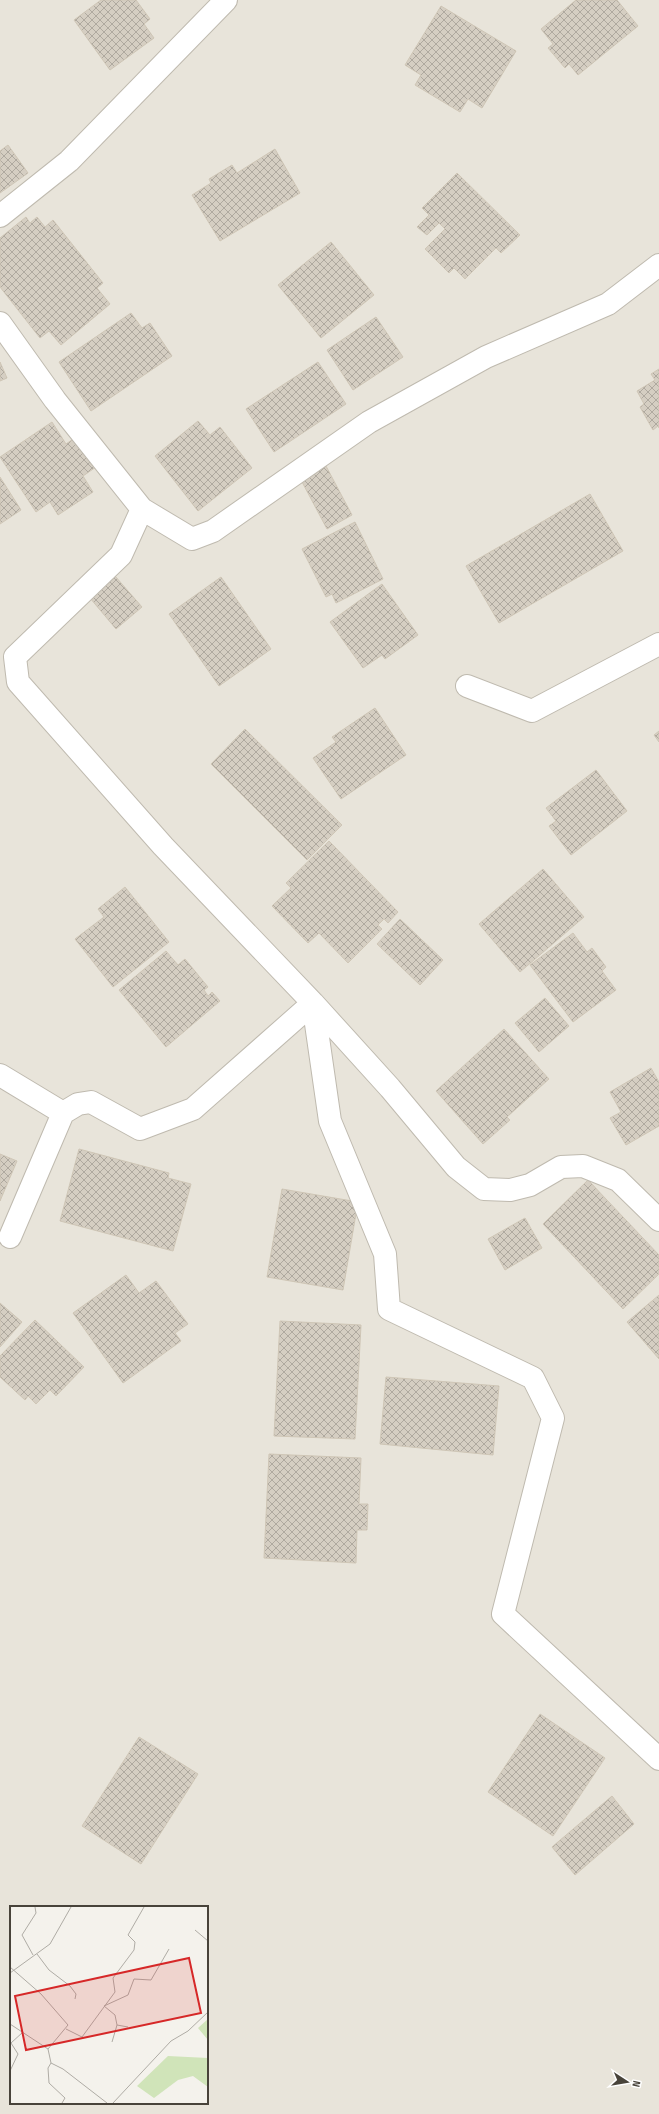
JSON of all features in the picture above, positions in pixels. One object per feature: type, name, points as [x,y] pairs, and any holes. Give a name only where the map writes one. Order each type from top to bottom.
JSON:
[{"type":"street","points":[[0,216],[69,161],[222,2]]},
{"type":"street","points":[[0,323],[55,400],[142,509],[192,539],[213,531],[369,422],[486,358],[608,304],[659,265]]},
{"type":"street","points":[[142,509],[121,555],[15,657],[18,682],[163,846],[313,1003],[390,1088],[456,1168],[484,1189],[510,1190],[530,1185],[561,1168],[583,1166],[618,1180],[659,1220]]},
{"type":"street","points":[[467,686],[532,712],[631,661],[659,644]]},
{"type":"street","points":[[10,1237],[64,1113],[78,1104],[91,1102],[140,1129],[193,1109],[313,1003]]},
{"type":"street","points":[[313,1003],[330,1121],[385,1254],[390,1309],[533,1378],[552,1418],[503,1614],[659,1759]]},
{"type":"street","points":[[0,1075],[64,1113]]},
{"type":"shaded area","points":[[0,0],[659,0],[659,2114],[0,2114]]},
{"type":"building","points":[[101,0],[136,0],[150,19],[144,24],[154,38],[110,70],[74,20]]},
{"type":"building","points":[[576,0],[617,0],[638,26],[578,75],[569,64],[565,68],[548,48],[553,44],[541,29]]},
{"type":"building","points":[[441,6],[516,51],[482,108],[468,99],[460,112],[415,85],[421,75],[405,65]]},
{"type":"building","points":[[8,145],[28,173],[0,193],[0,151]]},
{"type":"building","points":[[275,149],[300,193],[220,241],[192,195],[211,183],[209,179],[232,165],[237,173]]},
{"type":"building","points":[[457,173],[520,235],[501,253],[496,248],[465,279],[454,268],[449,273],[425,249],[445,229],[439,223],[427,235],[417,227],[429,215],[422,208]]},
{"type":"building","points":[[26,217],[30,223],[37,217],[45,227],[53,220],[103,283],[97,288],[110,304],[61,345],[49,331],[40,338],[0,287],[0,238]]},
{"type":"building","points":[[331,242],[374,295],[321,338],[278,285]]},
{"type":"building","points":[[131,313],[142,328],[150,323],[172,356],[91,411],[59,362]]},
{"type":"building","points":[[376,317],[403,357],[353,390],[327,350]]},
{"type":"building","points":[[0,362],[7,378],[0,381]]},
{"type":"building","points":[[318,362],[346,404],[274,452],[246,409]]},
{"type":"building","points":[[659,369],[659,428],[658,426],[653,430],[640,407],[644,404],[637,391],[655,380],[651,374]]},
{"type":"building","points":[[198,421],[210,435],[220,427],[252,468],[198,511],[155,456]]},
{"type":"building","points":[[52,422],[66,444],[76,437],[96,467],[83,476],[93,492],[58,515],[50,502],[36,512],[0,457]]},
{"type":"building","points":[[326,466],[352,515],[327,529],[301,480]]},
{"type":"building","points":[[0,477],[21,510],[0,524]]},
{"type":"building","points":[[590,494],[623,551],[499,623],[466,566]]},
{"type":"building","points":[[355,522],[383,579],[336,603],[332,594],[326,597],[302,549]]},
{"type":"building","points":[[115,576],[142,607],[116,629],[90,598]]},
{"type":"building","points":[[221,577],[271,649],[219,686],[169,614]]},
{"type":"building","points":[[382,584],[418,635],[385,659],[382,655],[363,668],[330,622]]},
{"type":"building","points":[[375,708],[406,755],[341,799],[313,758],[336,742],[332,737]]},
{"type":"building","points":[[245,729],[342,825],[307,860],[211,764]]},
{"type":"building","points":[[659,731],[659,742],[654,735]]},
{"type":"building","points":[[596,770],[627,811],[571,855],[549,826],[556,821],[546,808]]},
{"type":"building","points":[[329,841],[398,912],[388,923],[384,919],[378,925],[382,929],[348,963],[319,933],[308,943],[272,906],[291,888],[286,883]]},
{"type":"building","points":[[543,869],[584,917],[520,972],[479,924]]},
{"type":"building","points":[[125,887],[169,942],[113,987],[75,939],[104,917],[98,909]]},
{"type":"building","points":[[400,919],[443,960],[420,985],[377,944]]},
{"type":"building","points":[[573,933],[587,952],[592,948],[606,967],[602,971],[616,990],[573,1022],[530,965]]},
{"type":"building","points":[[166,951],[178,965],[185,959],[208,987],[204,990],[208,996],[212,992],[220,1001],[166,1047],[119,990]]},
{"type":"building","points":[[545,998],[569,1026],[539,1052],[515,1023]]},
{"type":"building","points":[[504,1029],[549,1079],[507,1117],[510,1120],[483,1144],[436,1091]]},
{"type":"building","points":[[651,1068],[659,1082],[659,1126],[626,1145],[610,1118],[621,1112],[610,1092]]},
{"type":"building","points":[[79,1149],[169,1173],[168,1178],[191,1184],[173,1251],[60,1221]]},
{"type":"building","points":[[0,1154],[17,1161],[0,1201]]},
{"type":"building","points":[[588,1180],[659,1255],[659,1274],[623,1309],[543,1224]]},
{"type":"building","points":[[282,1189],[358,1202],[343,1290],[267,1277]]},
{"type":"building","points":[[525,1218],[542,1248],[505,1270],[488,1239]]},
{"type":"building","points":[[126,1275],[139,1293],[156,1281],[188,1324],[175,1333],[181,1341],[123,1383],[73,1313]]},
{"type":"building","points":[[659,1295],[659,1359],[627,1322]]},
{"type":"building","points":[[0,1303],[22,1322],[0,1347]]},
{"type":"building","points":[[35,1320],[84,1367],[56,1396],[50,1390],[36,1404],[28,1396],[25,1400],[0,1377],[0,1356]]},
{"type":"building","points":[[280,1321],[361,1325],[355,1439],[274,1436]]},
{"type":"building","points":[[386,1377],[499,1386],[493,1455],[380,1444]]},
{"type":"building","points":[[269,1454],[361,1458],[359,1504],[368,1504],[367,1530],[357,1530],[356,1563],[264,1558]]},
{"type":"building","points":[[540,1714],[605,1758],[553,1836],[488,1792]]},
{"type":"building","points":[[139,1737],[198,1774],[141,1864],[82,1826]]},
{"type":"building","points":[[612,1796],[634,1824],[575,1875],[552,1847]]}]
